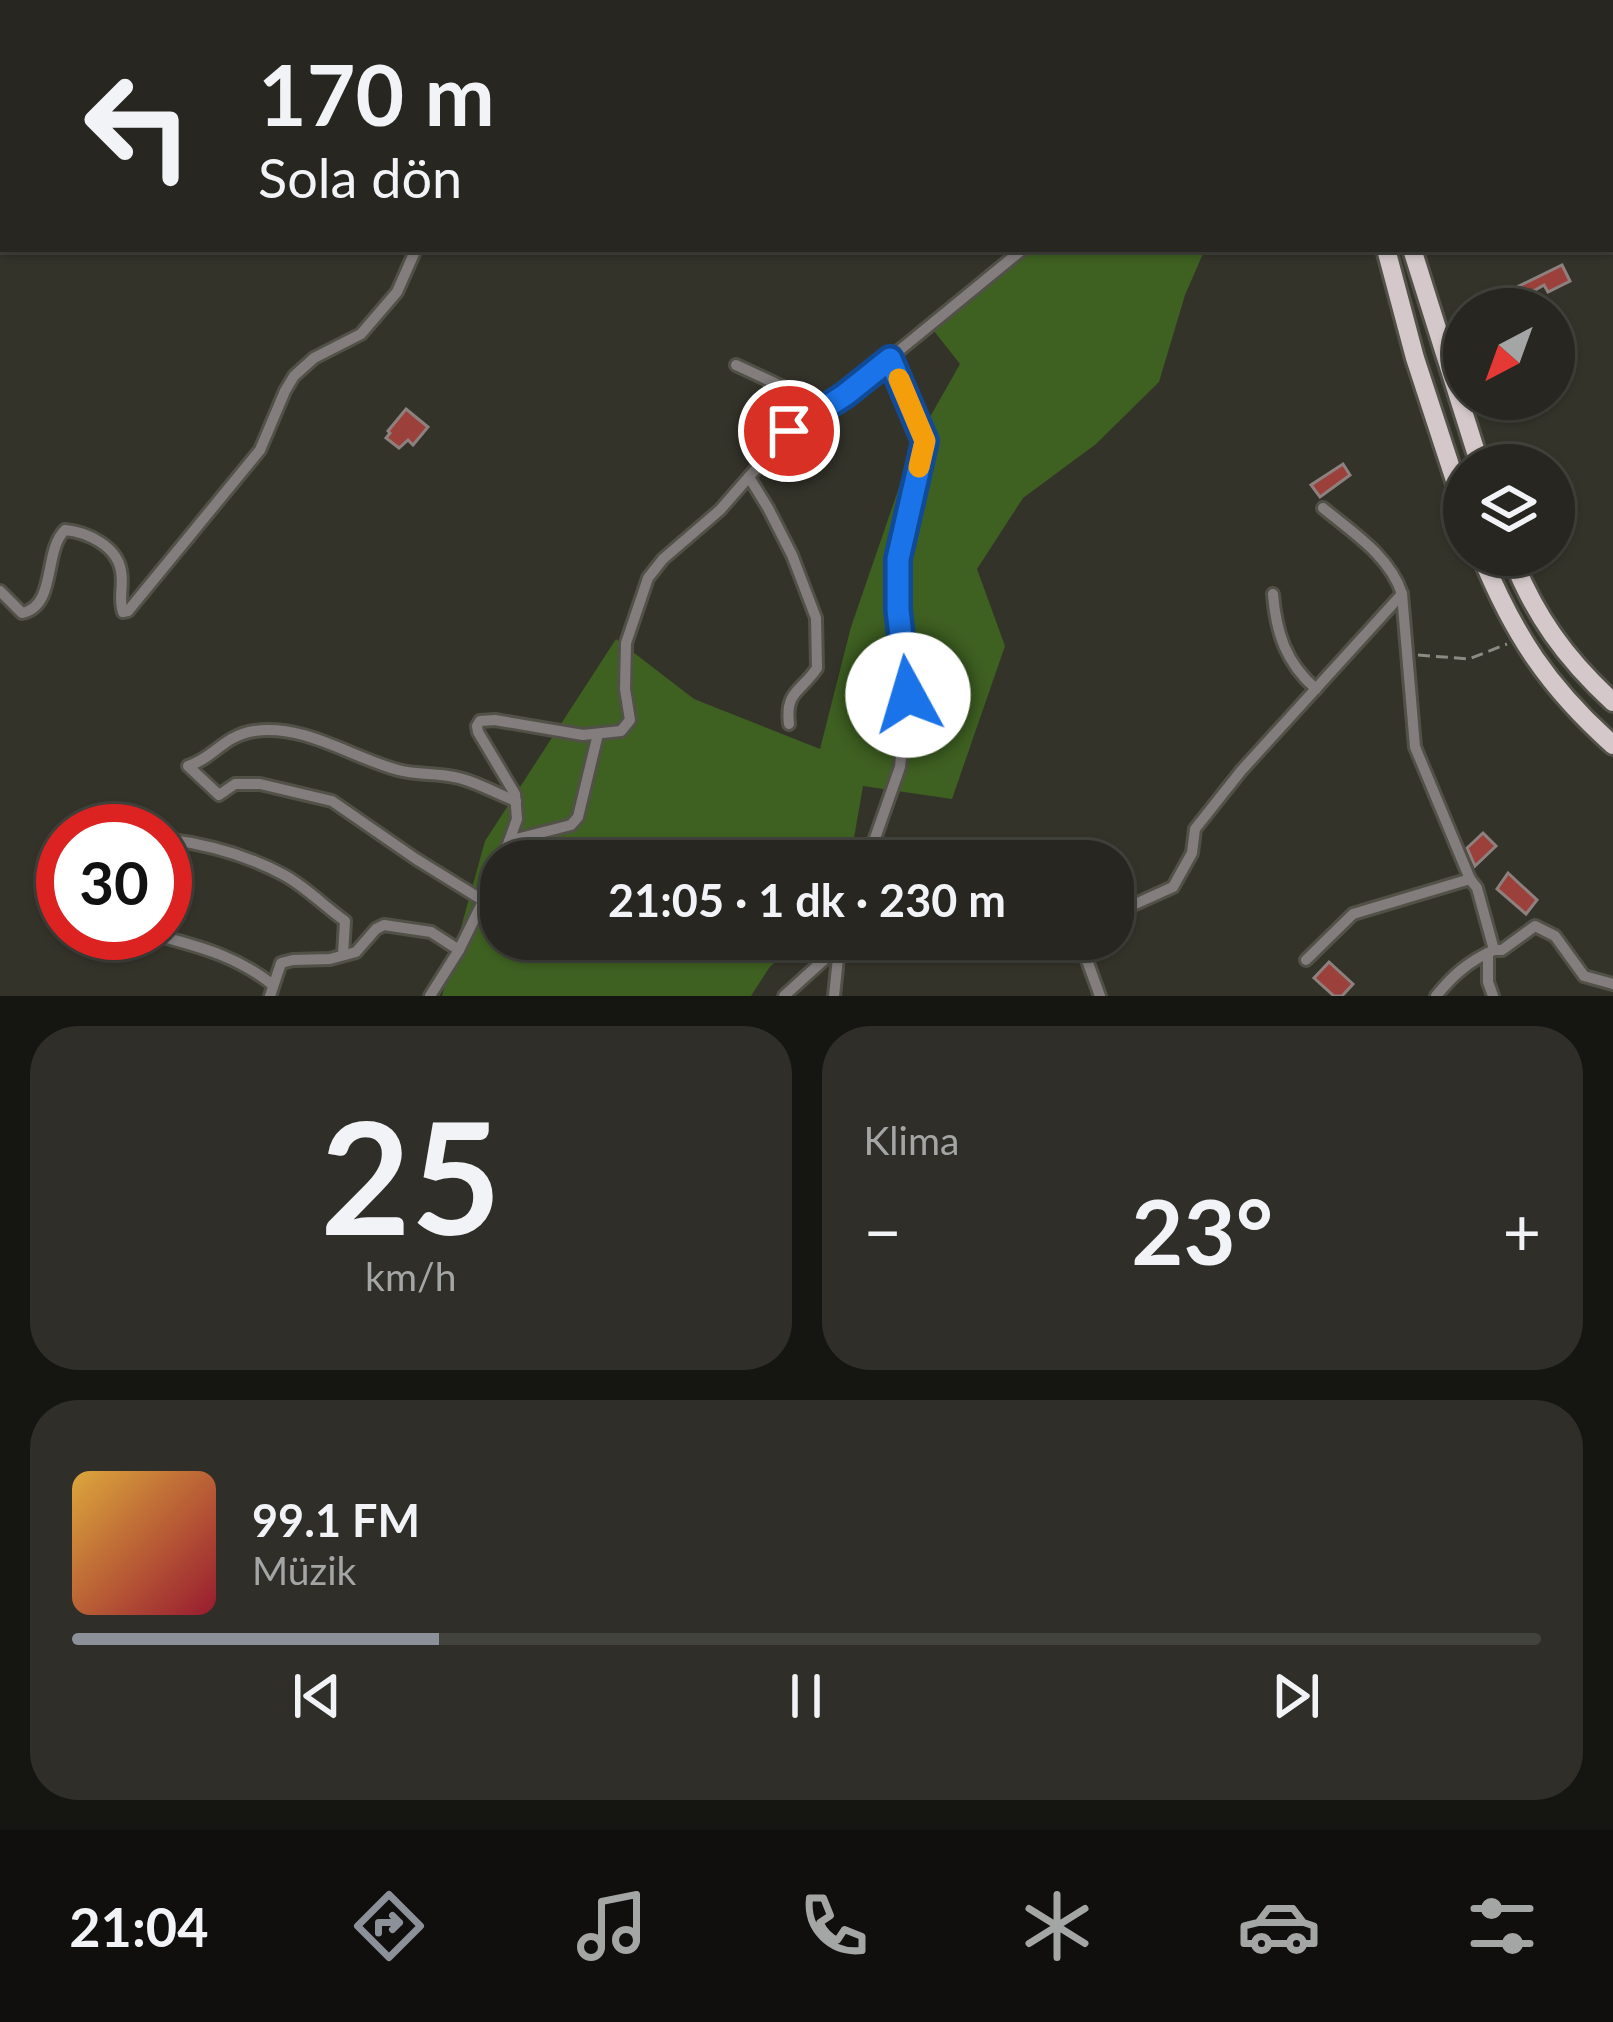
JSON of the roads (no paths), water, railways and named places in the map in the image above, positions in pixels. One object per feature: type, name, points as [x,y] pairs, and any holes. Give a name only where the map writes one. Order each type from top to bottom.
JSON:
[{"type":"main road","points":[[1387,252],[1443,444]]},
{"type":"main road","points":[[1413,252],[1473,444]]},
{"type":"main road","points":[[1491,576],[1519,637],[1548,680],[1613,745]]},
{"type":"main road","points":[[1519,576],[1526,596],[1559,646],[1613,702]]},
{"type":"street","points":[[0,591],[22,613],[35,609],[46,589],[58,536],[73,530],[115,555],[122,573],[119,604],[123,612],[128,611],[260,450],[294,376],[314,358],[361,334],[397,292],[415,252]]},
{"type":"street","points":[[509,840],[517,819],[515,794],[478,732],[480,722],[495,720],[583,735],[621,731],[630,720],[626,644],[649,578],[663,560],[720,510],[789,431],[890,359],[1019,252]]},
{"type":"street","points":[[874,840],[900,767],[908,695],[898,610],[898,559],[925,441],[890,359]]},
{"type":"street","points":[[736,365],[826,407]]},
{"type":"street","points":[[749,477],[792,555],[816,618],[817,668],[790,698],[789,724]]},
{"type":"street","points":[[1323,508],[1373,549],[1397,579],[1415,747],[1477,888],[1491,952],[1488,982],[1492,996]]},
{"type":"street","points":[[1273,593],[1289,660],[1316,688]]},
{"type":"street","points":[[1134,905],[1174,887],[1192,854],[1195,829],[1241,771],[1402,594]]},
{"type":"street","points":[[480,899],[332,801],[260,784],[235,784],[219,795],[188,766],[227,740],[253,731],[280,731],[313,737],[398,770],[456,777],[516,801]]},
{"type":"street","points":[[513,840],[572,825],[598,734]]},
{"type":"street","points":[[192,842],[286,875],[345,921],[343,956]]},
{"type":"street","points":[[1306,961],[1353,914],[1470,879]]},
{"type":"street","points":[[430,996],[480,909]]},
{"type":"street","points":[[272,991],[281,963],[356,952],[384,925],[431,932],[458,950]]},
{"type":"street","points":[[1436,996],[1475,958],[1502,950],[1535,926],[1555,936],[1583,976],[1613,984]]},
{"type":"street","points":[[192,945],[224,954],[254,970],[272,991]]},
{"type":"street","points":[[784,996],[821,960]]},
{"type":"street","points":[[833,996],[838,960]]},
{"type":"street","points":[[1087,960],[1100,996]]}]
